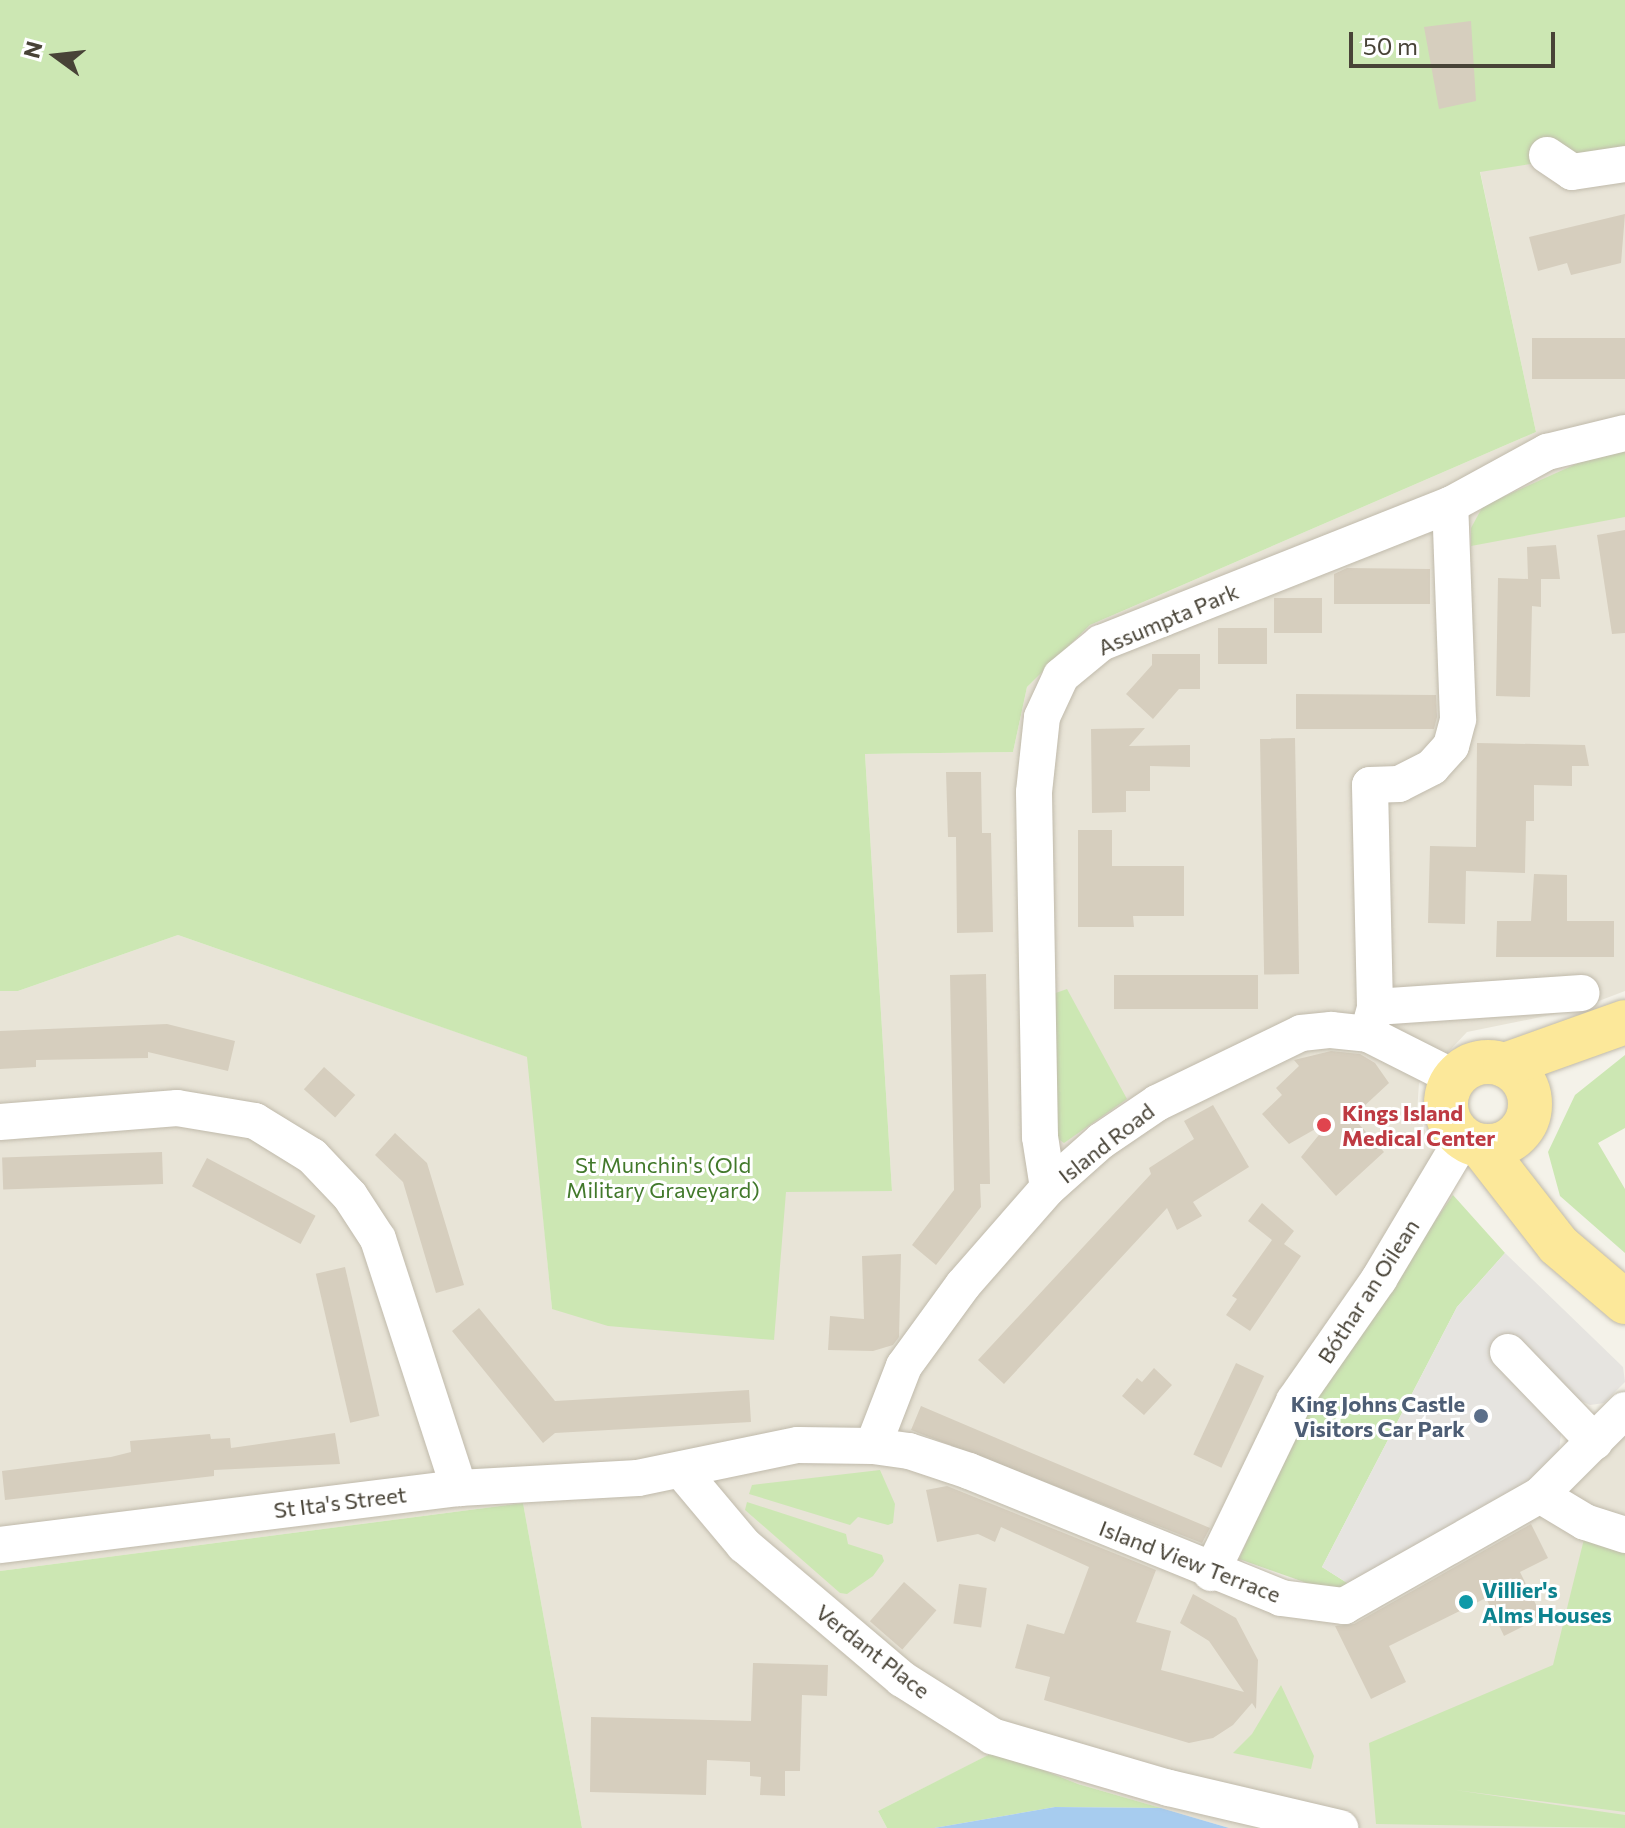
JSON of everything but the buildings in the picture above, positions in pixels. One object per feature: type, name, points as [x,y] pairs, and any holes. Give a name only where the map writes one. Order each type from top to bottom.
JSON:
[{"type":"main road","points":[[1498,1129],[1447,1117],[1448,1090],[1455,1078],[1478,1063],[1505,1065],[1613,1027]]},
{"type":"main road","points":[[1498,1129],[1613,1027]]},
{"type":"main road","points":[[1505,1065],[1523,1080],[1498,1129],[1523,1203],[1558,1245],[1625,1302]]},
{"type":"street","points":[[1547,155],[1572,172],[1625,164]]},
{"type":"street","name":"Assumpta Park","points":[[1048,1188],[1040,1137],[1034,792],[1042,717],[1061,676],[1101,643],[1450,505],[1547,452],[1625,433]]},
{"type":"street","points":[[1450,505],[1458,719],[1451,746],[1432,767],[1399,784],[1370,785],[1372,1020],[1582,993]]},
{"type":"street","name":"Island Road","points":[[873,1446],[904,1366],[963,1285],[1048,1188],[1101,1141],[1157,1103],[1301,1033],[1372,1020],[1455,1078]]},
{"type":"street","points":[[0,1122],[177,1108],[255,1121],[312,1156],[350,1196],[378,1239],[459,1488]]},
{"type":"street","name":"Bóthar an Oilean","points":[[1211,1573],[1294,1401],[1379,1279],[1498,1129]]},
{"type":"street","points":[[1508,1352],[1595,1442]]},
{"type":"street","name":"Island View Terrace","points":[[873,1446],[909,1451],[969,1471],[1211,1573],[1281,1598],[1344,1606],[1540,1495],[1625,1410]]},
{"type":"street","points":[[681,1470],[798,1445],[873,1446]]},
{"type":"street","name":"St Ita's Street","points":[[0,1545],[459,1488],[638,1478],[681,1470]]},
{"type":"street","name":"Verdant Place","points":[[681,1470],[744,1545],[902,1679],[992,1736],[1169,1788],[1338,1828]]},
{"type":"street","points":[[1540,1495],[1585,1522],[1625,1535]]},
{"type":"shaded area","points":[[1625,149],[1625,991],[1575,1010],[1467,1032],[1419,1083],[1417,1112],[1453,1195],[1306,1407],[1240,1559],[1319,1613],[1625,1425],[1625,1828],[1229,1828],[1078,1784],[997,1751],[878,1811],[887,1828],[582,1828],[523,1503],[0,1571],[0,991],[18,991],[178,935],[528,1057],[552,1309],[786,1191],[892,1191],[865,754],[1013,752],[1027,687],[1090,625],[1536,432],[1480,171]]},
{"type":"shaded area","name":"King Johns Castle Visitors Car Park","points":[[1505,1253],[1623,1367],[1625,1382],[1604,1403],[1590,1405],[1577,1399],[1555,1422],[1561,1434],[1559,1450],[1508,1503],[1352,1586],[1322,1567],[1457,1307]]},
{"type":"green space","name":"St Munchin's (Old Military Graveyard)","points":[[0,0],[1625,0],[1625,149],[1480,172],[1536,432],[1090,625],[1027,687],[1013,752],[865,754],[892,1191],[786,1192],[774,1340],[608,1326],[552,1309],[527,1057],[178,935],[18,991],[0,991]]},
{"type":"green space","points":[[1625,442],[1625,517],[1471,546],[1471,528],[1483,506]]},
{"type":"green space","points":[[1067,989],[1127,1099],[1064,1143],[1057,1138],[1050,995]]},
{"type":"green space","points":[[1625,1055],[1625,1128],[1598,1143],[1625,1189],[1625,1253],[1560,1196],[1548,1152],[1575,1095]]},
{"type":"green space","points":[[1453,1195],[1505,1253],[1457,1307],[1322,1567],[1352,1586],[1338,1594],[1239,1559],[1306,1407]]},
{"type":"green space","points":[[880,1470],[895,1504],[893,1523],[888,1525],[858,1517],[850,1525],[749,1494],[752,1485]]},
{"type":"green space","points":[[747,1502],[846,1534],[848,1544],[882,1555],[884,1561],[873,1576],[847,1594],[840,1593],[745,1510]]},
{"type":"green space","points":[[523,1503],[582,1828],[0,1828],[0,1571]]},
{"type":"green space","points":[[1586,1531],[1625,1551],[1625,1812],[1455,1790],[1625,1815],[1625,1828],[1376,1824],[1369,1743],[1553,1665]]},
{"type":"green space","points":[[1281,1685],[1314,1756],[1311,1769],[1233,1753],[1252,1734]]},
{"type":"green space","points":[[996,1751],[1078,1784],[1161,1808],[1055,1807],[934,1828],[887,1828],[878,1811]]},
{"type":"water","points":[[1055,1807],[1161,1808],[1229,1828],[934,1828]]},
{"type":"place","name":"Kings Island Medical Center","points":[[1324,1125]]},
{"type":"place","name":"King Johns Castle Visitors Car Park","points":[[1481,1416]]},
{"type":"place","name":"Villier's Alms Houses","points":[[1466,1602]]}]
